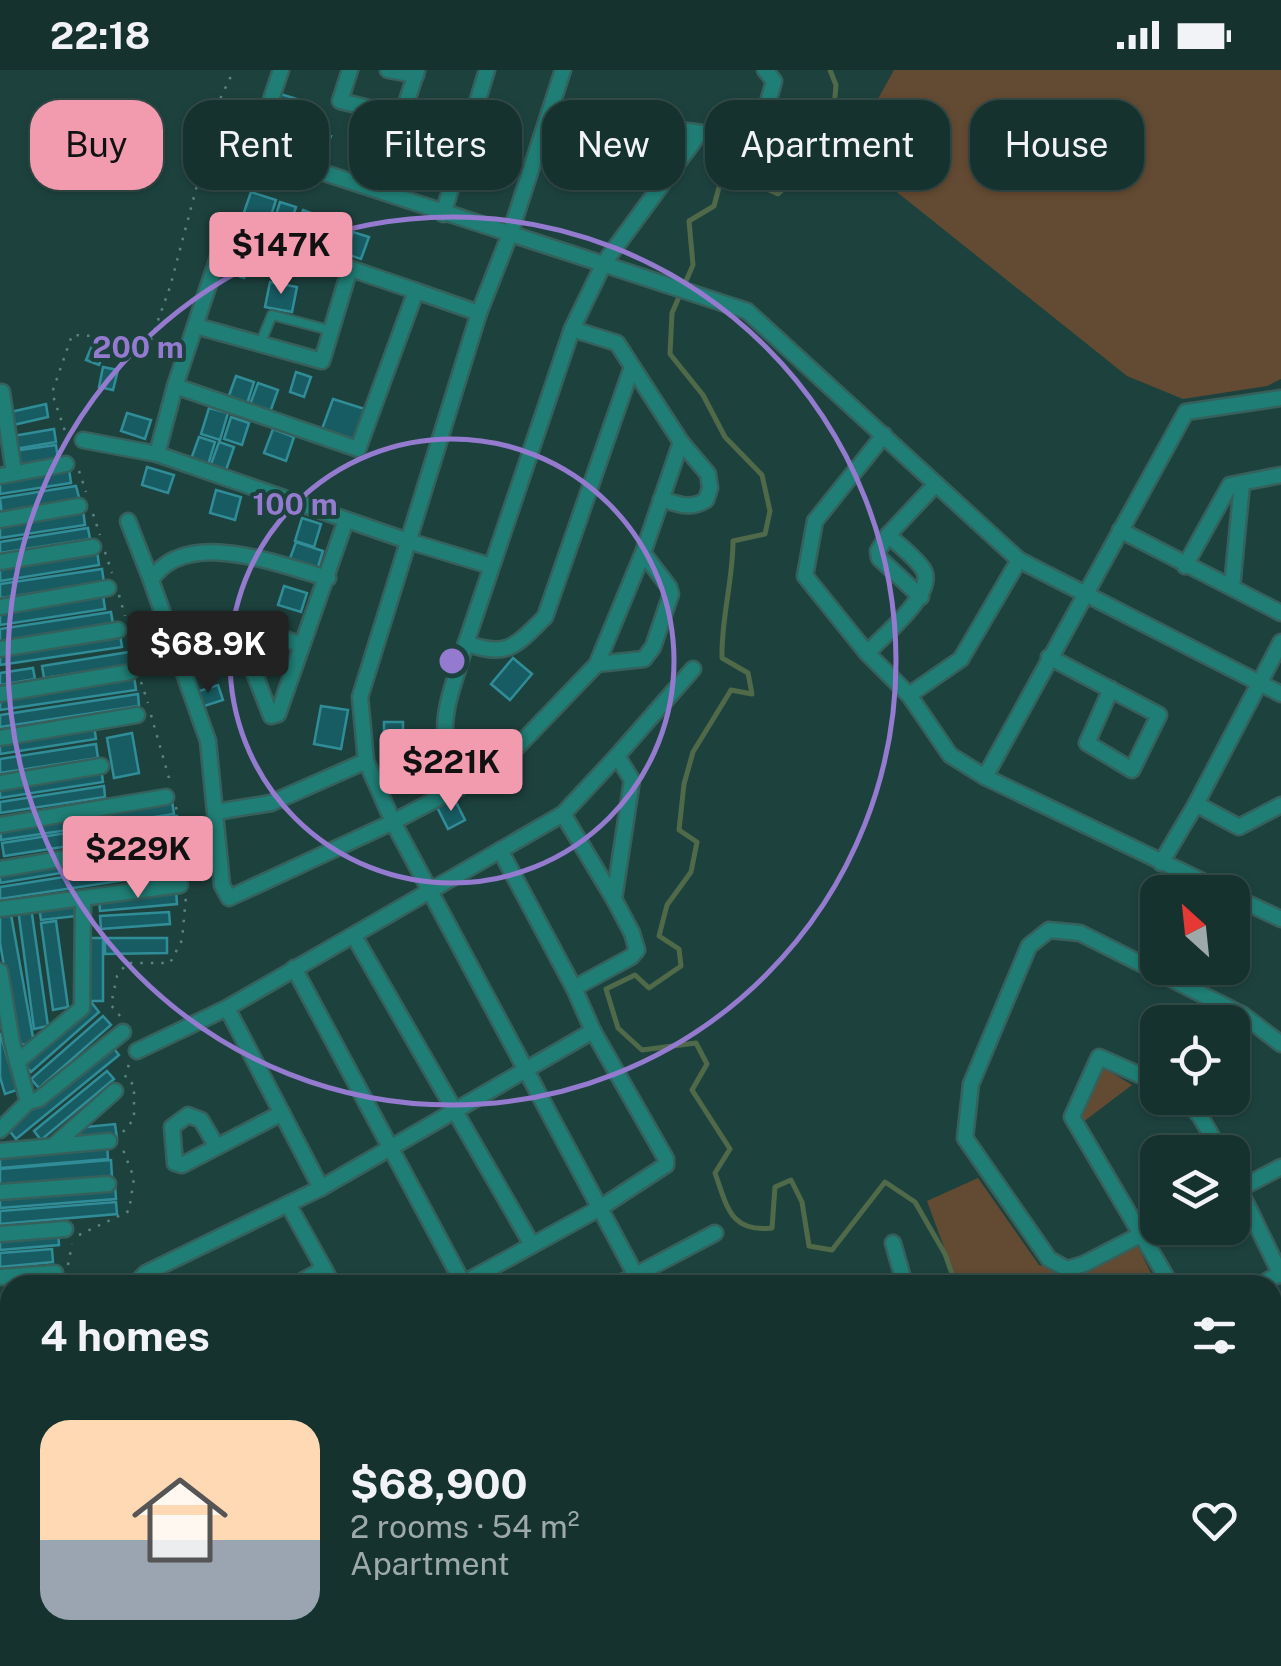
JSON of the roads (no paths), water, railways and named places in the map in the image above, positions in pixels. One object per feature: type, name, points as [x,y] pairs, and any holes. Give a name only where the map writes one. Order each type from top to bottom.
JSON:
[{"type":"street","points":[[281,70],[254,150],[747,310],[1019,560],[1281,694]]},
{"type":"street","points":[[350,70],[340,101],[402,116],[416,72],[388,70]]},
{"type":"street","points":[[444,214],[486,70]]},
{"type":"street","points":[[553,100],[563,70]]},
{"type":"street","points":[[685,132],[741,138],[765,113],[774,81],[765,70]]},
{"type":"street","points":[[459,788],[445,752],[442,722],[572,329],[604,263],[699,134]]},
{"type":"street","points":[[542,135],[479,313],[360,697],[366,761],[393,822],[635,1275]]},
{"type":"street","points":[[157,454],[175,386],[228,227],[479,313]]},
{"type":"street","points":[[196,326],[322,362],[350,268]]},
{"type":"street","points":[[175,386],[358,449],[416,291]]},
{"type":"street","points":[[572,329],[617,342],[681,442],[708,474],[710,488],[706,500],[696,506],[662,498]]},
{"type":"street","points":[[466,643],[500,652],[517,644],[546,617],[632,366]]},
{"type":"street","points":[[2,392],[7,475],[66,464]]},
{"type":"street","points":[[984,778],[1186,412],[1281,398]]},
{"type":"street","points":[[884,435],[815,520],[805,576],[909,695],[950,754],[984,778],[1187,875]]},
{"type":"street","points":[[84,440],[157,454],[491,566]]},
{"type":"street","points":[[128,520],[208,741],[222,886],[229,898],[393,822],[499,766],[597,664],[643,553],[681,442]]},
{"type":"street","points":[[1185,566],[1230,485],[1281,475]]},
{"type":"street","points":[[1232,587],[1242,483]]},
{"type":"street","points":[[921,597],[879,558],[878,551],[936,484]]},
{"type":"street","points":[[0,520],[79,506]]},
{"type":"street","points":[[302,645],[236,626],[271,716],[278,714],[346,520]]},
{"type":"street","points":[[1120,530],[1281,613]]},
{"type":"street","points":[[868,652],[921,597],[928,583],[925,571],[888,535]]},
{"type":"street","points":[[0,562],[92,547]]},
{"type":"street","points":[[151,580],[160,566],[195,552],[238,554],[328,578]]},
{"type":"street","points":[[597,664],[644,659],[653,647],[671,594],[643,553]]},
{"type":"street","points":[[909,695],[961,659],[1019,560]]},
{"type":"street","points":[[0,607],[108,588]]},
{"type":"street","points":[[0,650],[118,630]]},
{"type":"street","points":[[1161,863],[1281,642]]},
{"type":"street","points":[[1049,657],[1111,689],[1159,715],[1132,770],[1087,743],[1111,689]]},
{"type":"street","points":[[136,1051],[227,1008],[563,814],[693,669]]},
{"type":"street","points":[[0,694],[130,672]]},
{"type":"street","points":[[0,738],[137,715]]},
{"type":"street","points":[[614,899],[632,780],[616,756]]},
{"type":"street","points":[[216,812],[271,803],[366,761]]},
{"type":"street","points":[[0,783],[102,766]]},
{"type":"street","points":[[0,825],[166,796]]},
{"type":"street","points":[[1196,804],[1239,827],[1281,805]]},
{"type":"street","points":[[563,814],[614,899],[637,950],[631,958],[574,988]]},
{"type":"street","points":[[0,869],[176,840]]},
{"type":"street","points":[[477,1275],[600,1208],[666,1166],[666,1159],[593,1031],[500,850]]},
{"type":"street","points":[[0,910],[180,885]]},
{"type":"street","points":[[17,1062],[82,1008],[83,898]]},
{"type":"street","points":[[1250,902],[1278,912]]},
{"type":"street","points":[[1140,1235],[1084,1264],[1068,1268],[1049,1258],[965,1138],[970,1084],[1030,946],[1049,930],[1080,934],[1243,1015],[1281,1044]]},
{"type":"street","points":[[354,936],[532,1243]]},
{"type":"street","points":[[294,968],[457,1275]]},
{"type":"street","points":[[0,972],[28,1102]]},
{"type":"street","points":[[227,1008],[321,1188]]},
{"type":"street","points":[[145,1275],[321,1188],[593,1031]]},
{"type":"street","points":[[0,1130],[28,1102],[39,1099],[123,1032]]},
{"type":"street","points":[[1140,1075],[1099,1056],[1072,1117],[1140,1231]]},
{"type":"street","points":[[53,1146],[115,1091]]},
{"type":"street","points":[[216,1147],[282,1113]]},
{"type":"street","points":[[0,1151],[109,1141]]},
{"type":"street","points":[[1250,1183],[1281,1168]]},
{"type":"street","points":[[0,1192],[108,1184]]},
{"type":"street","points":[[288,1204],[327,1275]]},
{"type":"street","points":[[1250,1209],[1281,1274]]},
{"type":"street","points":[[0,1234],[65,1229]]},
{"type":"street","points":[[646,1275],[716,1232]]},
{"type":"street","points":[[893,1243],[902,1275]]},
{"type":"street","points":[[1148,1245],[1165,1275]]},
{"type":"street","points":[[313,1275],[324,1269]]},
{"type":"street","points":[[18,1275],[55,1273]]},
{"type":"lane","points":[[260,344],[272,316],[329,330]]},
{"type":"waterway","points":[[830,70],[836,85],[831,143],[778,194],[738,176],[722,176],[714,206],[689,221],[693,265],[672,313],[670,354],[703,395],[725,437],[762,475],[770,511],[765,534],[733,541],[723,628],[722,658],[748,673],[752,694],[731,690],[693,752],[684,784],[679,830],[697,842],[691,872],[667,905],[659,936],[679,949],[681,966],[649,988],[635,975],[606,989],[618,1028],[642,1050],[696,1043],[707,1064],[692,1090],[730,1149],[715,1173],[727,1206],[739,1221],[747,1226],[772,1228],[775,1187],[791,1180],[802,1202],[809,1246],[832,1250],[885,1182],[915,1202],[952,1275]]}]
